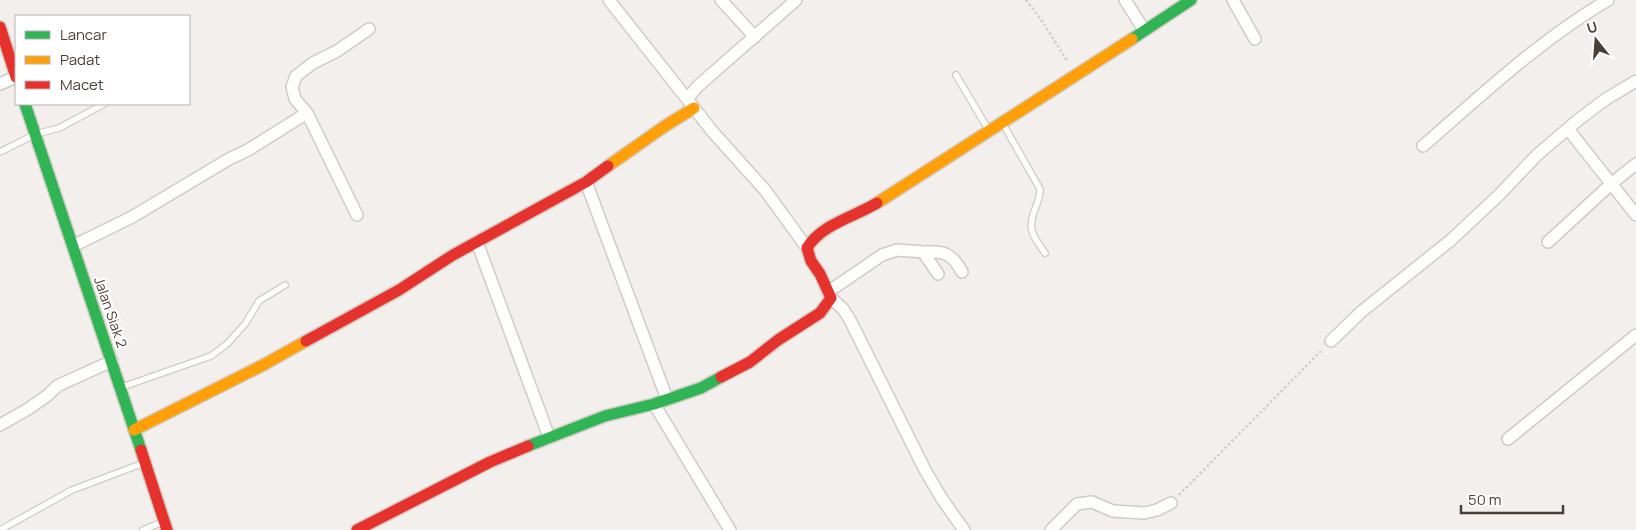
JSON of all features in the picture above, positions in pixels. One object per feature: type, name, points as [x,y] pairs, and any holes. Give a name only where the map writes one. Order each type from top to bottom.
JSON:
[{"type":"main road","points":[[357,530],[490,462],[605,416],[654,404],[701,388],[750,362],[778,340],[820,313],[829,295],[811,261],[807,248],[814,236],[872,206],[1191,0]]},
{"type":"main road","points":[[0,28],[15,74]]},
{"type":"main road","points":[[134,430],[265,364],[398,290],[477,242],[586,182],[665,126],[690,103]]},
{"type":"main road","name":"Jalan Siak 2","points":[[25,105],[165,525]]},
{"type":"street","points":[[609,0],[712,131],[765,190],[807,248]]},
{"type":"street","points":[[721,0],[755,37]]},
{"type":"street","points":[[690,103],[698,86],[796,0]]},
{"type":"street","points":[[1125,0],[1144,30]]},
{"type":"street","points":[[1232,0],[1255,39]]},
{"type":"street","points":[[1423,146],[1520,62],[1561,30],[1608,0]]},
{"type":"street","points":[[357,215],[308,113],[295,99],[292,87],[296,76],[369,29]]},
{"type":"street","points":[[0,84],[15,77]]},
{"type":"street","points":[[1331,341],[1361,312],[1451,240],[1500,194],[1537,155],[1606,99],[1636,81]]},
{"type":"street","points":[[73,246],[132,217],[308,113]]},
{"type":"street","points":[[1568,129],[1636,215]]},
{"type":"street","points":[[1548,242],[1611,184],[1636,164]]},
{"type":"street","points":[[586,182],[667,399]]},
{"type":"street","points":[[477,242],[549,437]]},
{"type":"street","points":[[962,272],[955,260],[942,253],[897,250],[882,255],[829,295],[843,309],[850,320],[925,470],[942,499],[964,530]]},
{"type":"street","points":[[923,252],[938,274]]},
{"type":"street","points":[[1508,439],[1636,335]]},
{"type":"street","points":[[0,425],[28,409],[57,386],[112,362]]},
{"type":"street","points":[[654,404],[730,530]]},
{"type":"street","points":[[1051,530],[1077,504],[1092,502],[1113,511],[1144,513],[1157,510],[1171,503]]},
{"type":"lane","points":[[956,75],[989,131]]},
{"type":"lane","points":[[0,152],[36,135],[59,128],[102,105]]},
{"type":"lane","points":[[1002,123],[1040,189],[1040,196],[1031,224],[1033,235],[1045,253]]},
{"type":"lane","points":[[120,388],[211,356],[227,344],[245,324],[258,301],[285,285]]},
{"type":"lane","points":[[0,530],[72,490],[145,462]]},
{"type":"lane","points":[[143,530],[165,525]]},
{"type":"path","points":[[1026,0],[1040,18],[1076,74]]},
{"type":"path","points":[[1171,503],[1331,341]]},
{"type":"traffic: fast","points":[[1132,39],[1191,0]]},
{"type":"traffic: fast","points":[[25,105],[141,450]]},
{"type":"traffic: fast","points":[[528,446],[605,416],[654,404],[701,388],[721,377]]},
{"type":"traffic: slow","points":[[877,203],[1132,39]]},
{"type":"traffic: slow","points":[[608,166],[694,108]]},
{"type":"traffic: slow","points":[[134,430],[265,364],[306,341]]},
{"type":"traffic: jam","points":[[0,27],[15,74]]},
{"type":"traffic: jam","points":[[306,341],[399,290],[453,255],[586,182],[608,166]]},
{"type":"traffic: jam","points":[[721,377],[750,362],[778,340],[820,313],[831,298],[820,274],[811,261],[807,248],[813,240],[830,227],[877,203]]},
{"type":"traffic: jam","points":[[357,530],[490,462],[528,446]]},
{"type":"traffic: jam","points":[[141,450],[167,530]]}]
